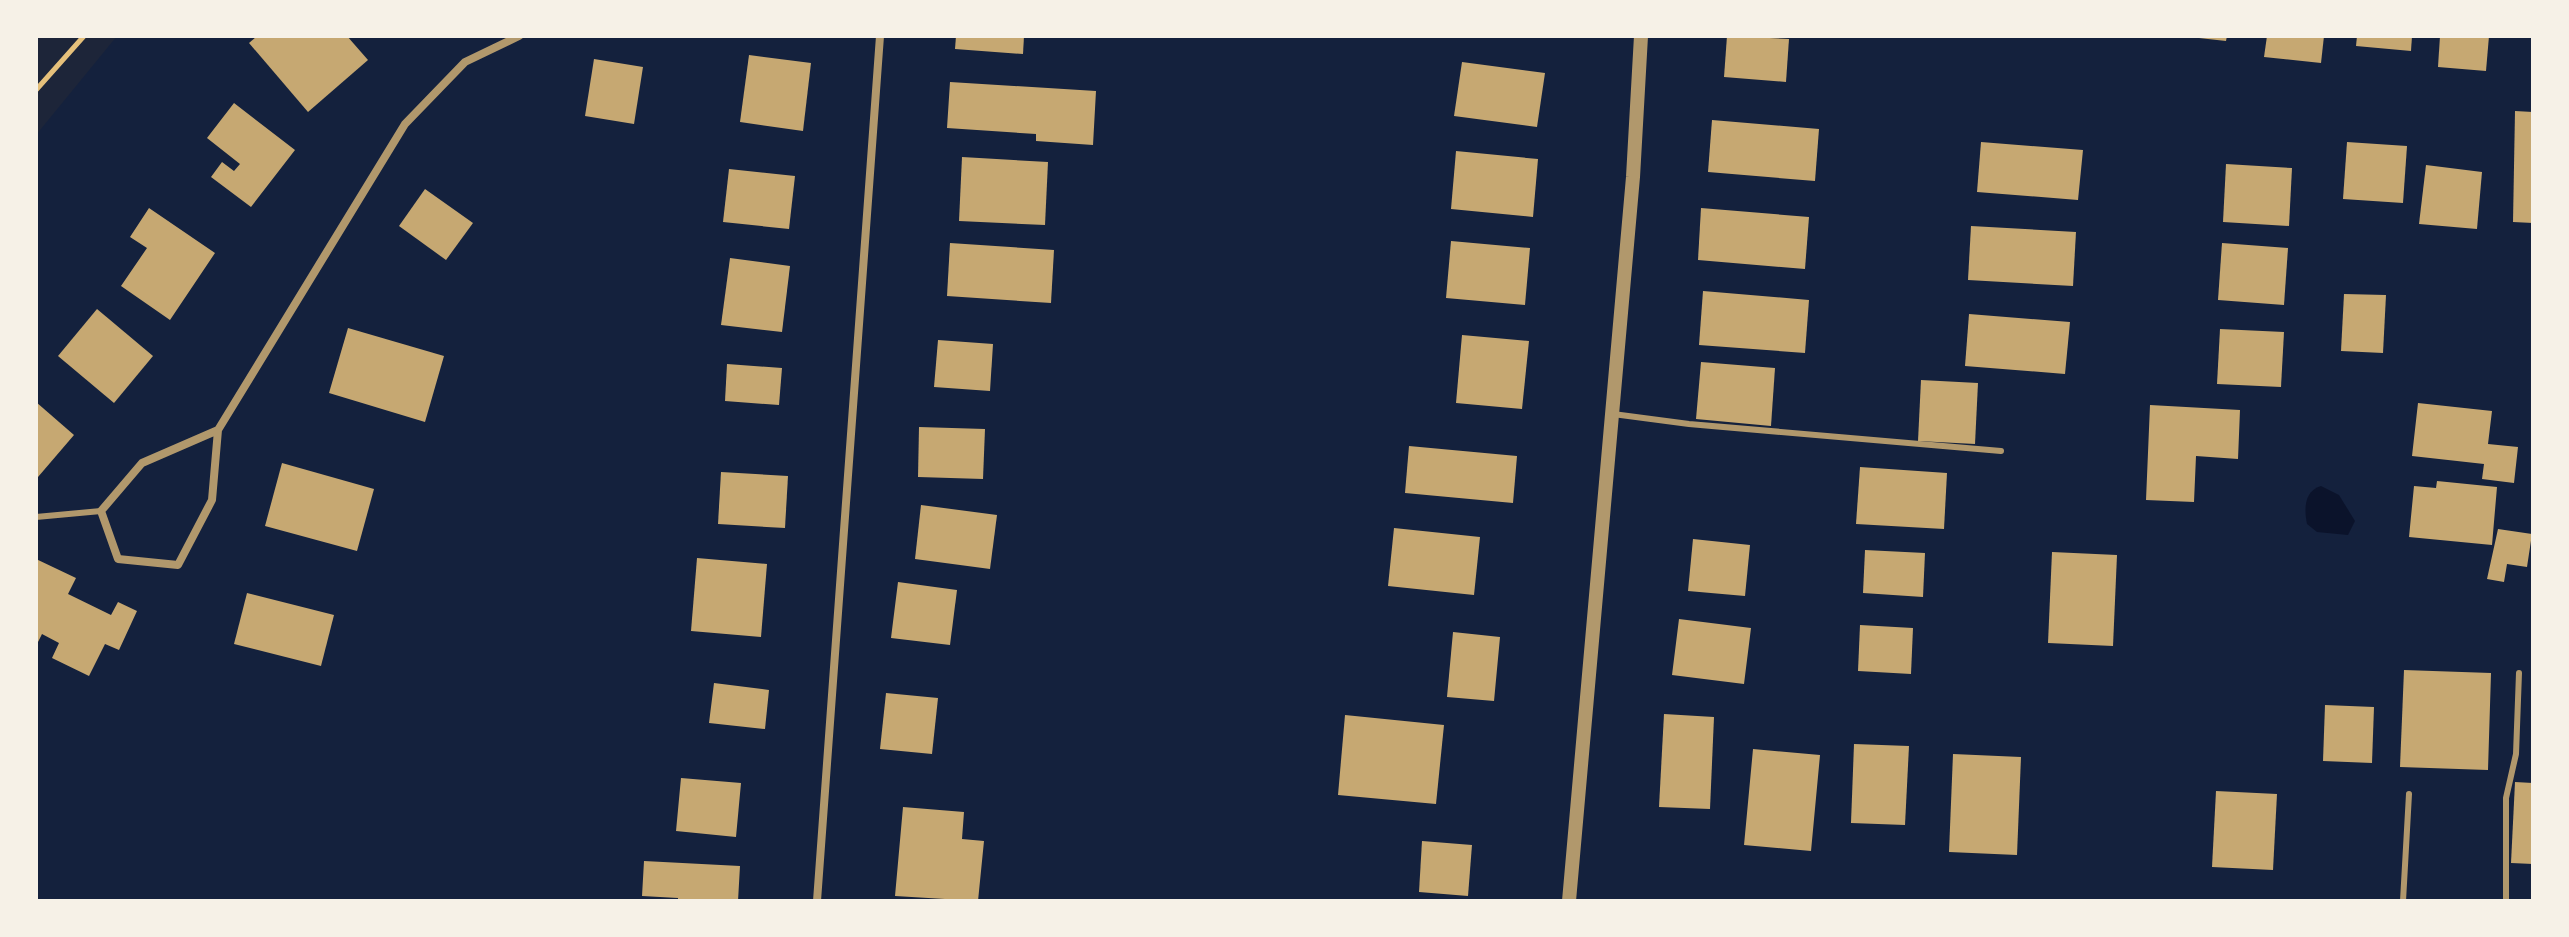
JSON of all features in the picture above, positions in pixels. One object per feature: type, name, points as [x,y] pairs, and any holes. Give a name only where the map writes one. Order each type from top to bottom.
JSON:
[{"type":"street","points":[[218,430],[142,463],[101,511],[118,559],[178,565],[212,500],[218,430],[405,124],[465,62],[519,36]]},
{"type":"street","points":[[817,901],[880,36]]},
{"type":"street","points":[[1569,901],[1613,414],[1641,36]]},
{"type":"lane","points":[[1613,414],[1689,424],[2001,451]]},
{"type":"lane","points":[[36,517],[101,511]]},
{"type":"lane","points":[[2506,901],[2506,798],[2516,754],[2519,673]]},
{"type":"lane","points":[[2403,901],[2409,794]]},
{"type":"path","points":[[36,90],[84,36]]},
{"type":"shaded area","points":[[36,36],[117,36],[36,135]]},
{"type":"shaded area","points":[[2321,486],[2339,495],[2355,521],[2348,535],[2317,532],[2307,524],[2308,496]]},
{"type":"building","points":[[257,36],[347,36],[368,60],[308,112],[249,43]]},
{"type":"building","points":[[956,36],[1024,36],[1023,54],[955,49]]},
{"type":"building","points":[[1727,36],[1789,39],[1786,82],[1724,77]]},
{"type":"building","points":[[2181,36],[2227,36],[2226,41]]},
{"type":"building","points":[[2267,36],[2324,36],[2321,63],[2264,57]]},
{"type":"building","points":[[2357,36],[2412,36],[2411,51],[2356,46]]},
{"type":"building","points":[[2440,36],[2489,36],[2486,71],[2438,67]]},
{"type":"building","points":[[749,55],[811,63],[803,131],[740,122]]},
{"type":"building","points":[[594,59],[643,67],[634,124],[585,116]]},
{"type":"building","points":[[1462,62],[1545,73],[1537,127],[1454,116]]},
{"type":"building","points":[[950,82],[1096,91],[1093,145],[1036,141],[1036,134],[947,128]]},
{"type":"building","points":[[234,103],[295,150],[251,207],[211,177],[222,162],[234,171],[240,164],[207,138]]},
{"type":"building","points":[[2515,111],[2533,112],[2533,223],[2513,222]]},
{"type":"building","points":[[1712,120],[1819,129],[1815,181],[1708,172]]},
{"type":"building","points":[[1981,142],[2083,150],[2078,200],[1977,192]]},
{"type":"building","points":[[2347,142],[2407,146],[2403,203],[2343,199]]},
{"type":"building","points":[[1456,151],[1538,159],[1533,217],[1451,209]]},
{"type":"building","points":[[962,157],[1048,162],[1045,225],[959,221]]},
{"type":"building","points":[[2226,164],[2292,168],[2289,226],[2223,222]]},
{"type":"building","points":[[2426,165],[2482,172],[2477,229],[2419,224]]},
{"type":"building","points":[[729,169],[795,176],[789,229],[723,222]]},
{"type":"building","points":[[425,189],[473,223],[446,260],[399,226]]},
{"type":"building","points":[[149,208],[215,253],[170,320],[121,286],[147,248],[130,237]]},
{"type":"building","points":[[1701,208],[1809,217],[1805,269],[1698,260]]},
{"type":"building","points":[[1971,226],[2076,232],[2073,286],[1968,280]]},
{"type":"building","points":[[1451,241],[1530,248],[1525,305],[1446,298]]},
{"type":"building","points":[[950,243],[1054,250],[1051,303],[947,296]]},
{"type":"building","points":[[2222,243],[2288,248],[2284,305],[2218,300]]},
{"type":"building","points":[[730,258],[790,266],[782,332],[721,325]]},
{"type":"building","points":[[1703,291],[1809,300],[1805,353],[1699,345]]},
{"type":"building","points":[[2344,294],[2386,295],[2383,353],[2341,351]]},
{"type":"building","points":[[97,309],[153,356],[114,403],[58,356]]},
{"type":"building","points":[[1969,314],[2070,322],[2065,374],[1965,366]]},
{"type":"building","points":[[348,328],[444,356],[425,422],[329,393]]},
{"type":"building","points":[[2220,329],[2284,332],[2281,387],[2217,384]]},
{"type":"building","points":[[1462,335],[1529,341],[1522,409],[1456,403]]},
{"type":"building","points":[[938,340],[993,344],[990,391],[934,387]]},
{"type":"building","points":[[1701,362],[1775,368],[1771,426],[1696,419]]},
{"type":"building","points":[[727,364],[782,368],[779,405],[725,401]]},
{"type":"building","points":[[1921,380],[1978,383],[1975,444],[1918,441]]},
{"type":"building","points":[[36,402],[74,435],[38,477],[36,475]]},
{"type":"building","points":[[2418,403],[2492,411],[2488,444],[2518,447],[2514,483],[2482,479],[2484,464],[2412,456]]},
{"type":"building","points":[[2150,405],[2240,410],[2238,459],[2196,456],[2194,502],[2146,500]]},
{"type":"building","points":[[919,427],[985,429],[983,479],[918,477]]},
{"type":"building","points":[[1409,446],[1517,456],[1513,503],[1405,493]]},
{"type":"building","points":[[282,463],[374,489],[357,551],[265,526]]},
{"type":"building","points":[[1860,467],[1947,473],[1944,529],[1856,524]]},
{"type":"building","points":[[721,472],[788,476],[785,528],[718,524]]},
{"type":"building","points":[[2437,481],[2497,487],[2492,545],[2409,537],[2414,486],[2436,488]]},
{"type":"building","points":[[921,505],[997,515],[990,569],[915,559]]},
{"type":"building","points":[[1394,528],[1480,537],[1474,595],[1388,586]]},
{"type":"building","points":[[2498,529],[2532,534],[2527,567],[2507,564],[2504,582],[2487,579]]},
{"type":"building","points":[[1693,539],[1750,545],[1745,596],[1688,591]]},
{"type":"building","points":[[1865,550],[1925,553],[1923,597],[1863,593]]},
{"type":"building","points":[[2052,552],[2117,555],[2113,646],[2048,643]]},
{"type":"building","points":[[697,558],[767,564],[761,637],[691,631]]},
{"type":"building","points":[[36,559],[76,578],[68,594],[111,615],[118,602],[137,611],[119,650],[105,644],[89,676],[52,658],[59,643],[42,634],[36,646]]},
{"type":"building","points":[[898,582],[957,590],[950,645],[891,638]]},
{"type":"building","points":[[247,593],[334,615],[321,666],[234,644]]},
{"type":"building","points":[[1679,619],[1751,628],[1744,684],[1672,675]]},
{"type":"building","points":[[1860,625],[1913,628],[1911,674],[1858,671]]},
{"type":"building","points":[[1453,632],[1500,637],[1494,701],[1447,697]]},
{"type":"building","points":[[2404,670],[2491,673],[2488,770],[2400,767]]},
{"type":"building","points":[[714,683],[769,690],[765,729],[709,723]]},
{"type":"building","points":[[886,693],[938,698],[932,754],[880,749]]},
{"type":"building","points":[[2325,705],[2374,707],[2372,763],[2323,761]]},
{"type":"building","points":[[1664,714],[1714,717],[1710,809],[1659,807]]},
{"type":"building","points":[[1345,715],[1444,725],[1436,804],[1338,795]]},
{"type":"building","points":[[1854,744],[1909,746],[1905,825],[1851,823]]},
{"type":"building","points":[[1753,749],[1820,755],[1811,851],[1744,845]]},
{"type":"building","points":[[1953,754],[2021,757],[2017,855],[1949,852]]},
{"type":"building","points":[[681,778],[741,783],[736,837],[676,831]]},
{"type":"building","points":[[2515,782],[2533,783],[2533,864],[2511,863]]},
{"type":"building","points":[[2216,791],[2277,794],[2273,870],[2212,867]]},
{"type":"building","points":[[903,807],[964,812],[962,839],[984,841],[978,901],[895,896]]},
{"type":"building","points":[[1422,841],[1472,845],[1468,896],[1419,892]]},
{"type":"building","points":[[644,861],[740,866],[738,901],[678,901],[678,898],[642,896]]}]
